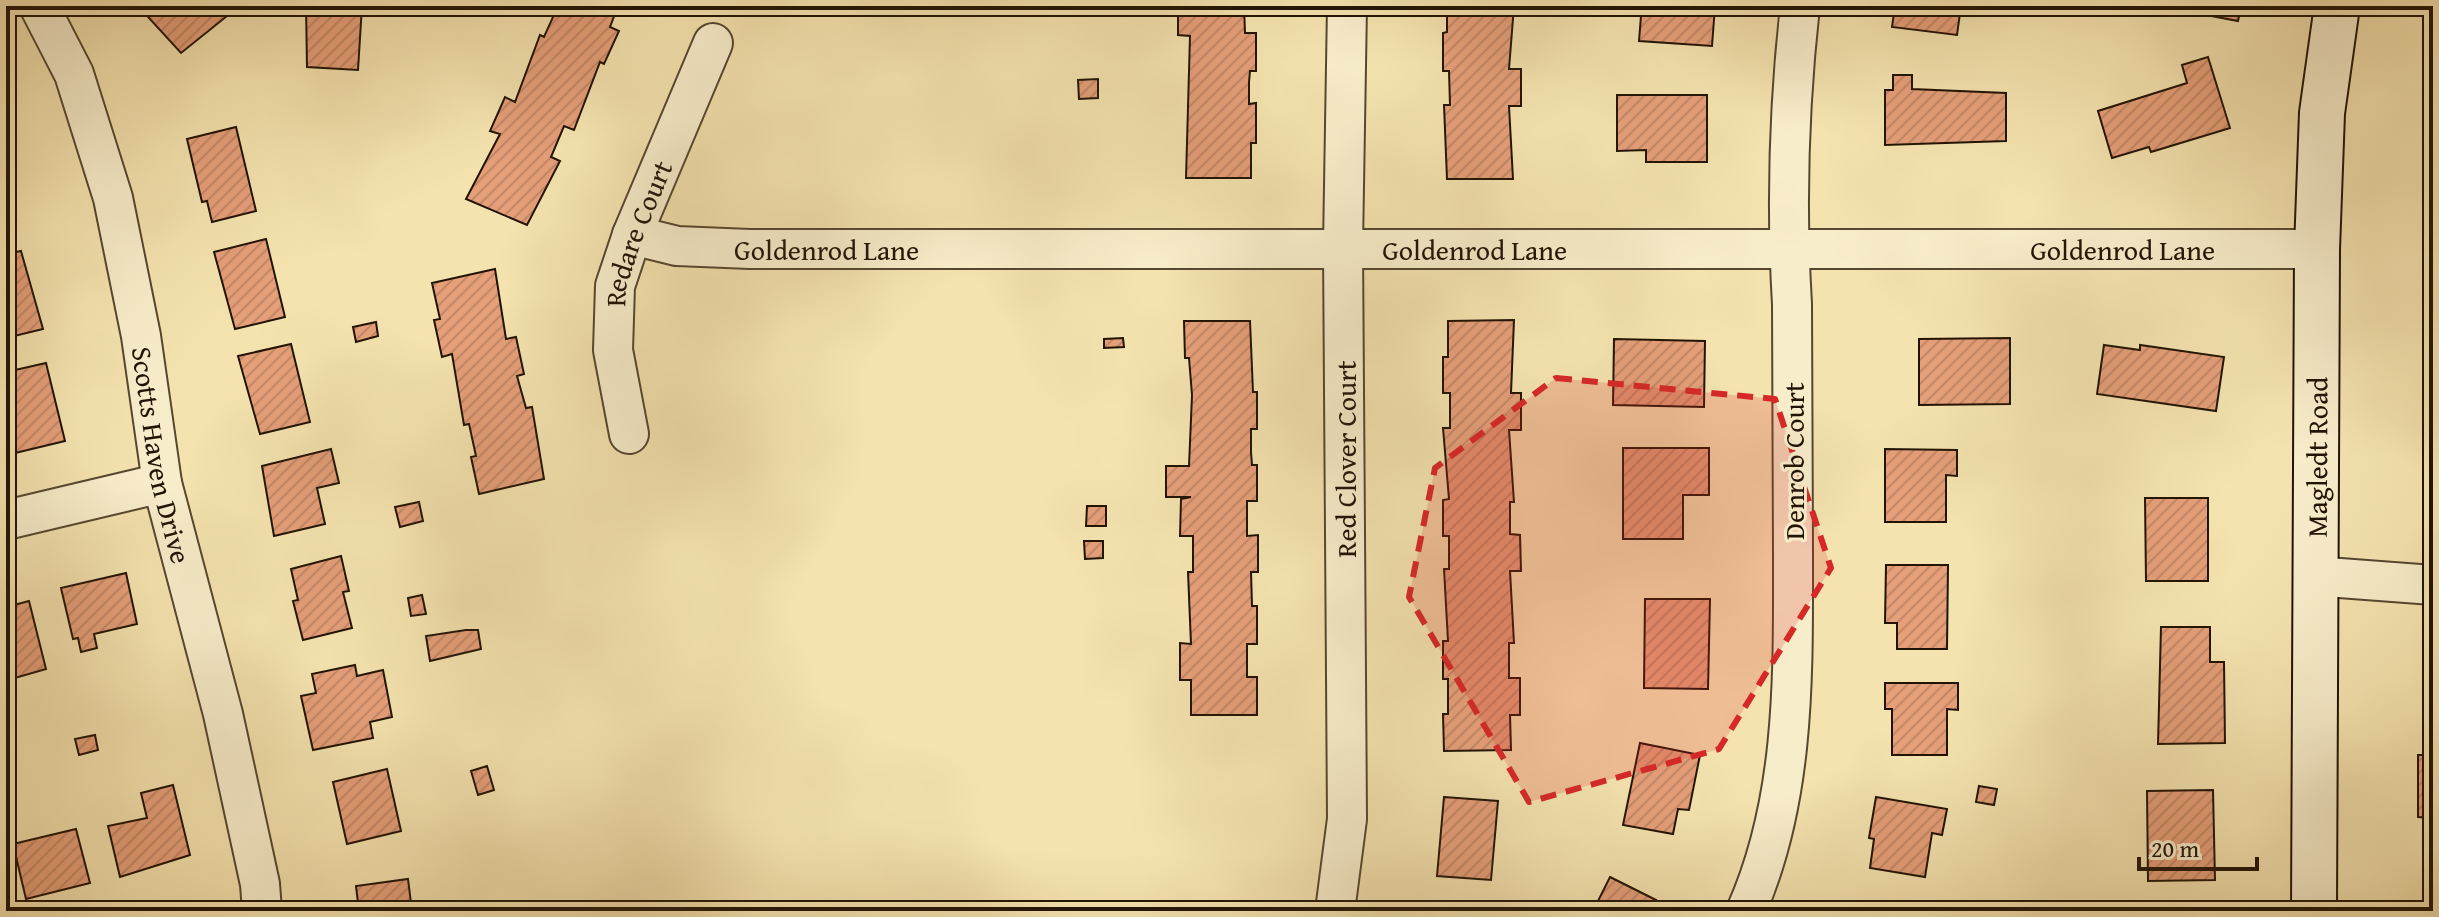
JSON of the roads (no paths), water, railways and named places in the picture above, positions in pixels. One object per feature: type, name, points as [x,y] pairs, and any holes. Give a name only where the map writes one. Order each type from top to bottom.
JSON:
[{"type":"street","name":"Scotts Haven Drive","points":[[39,6],[74,74],[113,198],[141,336],[162,483],[223,714],[260,884],[262,911]]},
{"type":"street","name":"Red Clover Court","points":[[1335,911],[1347,819],[1343,246],[1347,6]]},
{"type":"street","name":"Denrob Court","points":[[1746,911],[1758,883],[1776,816],[1790,719],[1792,320],[1788,249],[1792,76],[1800,6]]},
{"type":"street","name":"Magledt Road","points":[[2314,911],[2313,576],[2317,249],[2322,113],[2337,6]]},
{"type":"street","name":"Redare Court","points":[[629,434],[613,350],[615,286],[632,235],[713,43]]},
{"type":"street","name":"Goldenrod Lane","points":[[632,235],[677,246],[750,249],[1343,246],[2317,249]]},
{"type":"street","points":[[6,520],[162,483]]},
{"type":"street","points":[[2313,576],[2433,585]]}]
